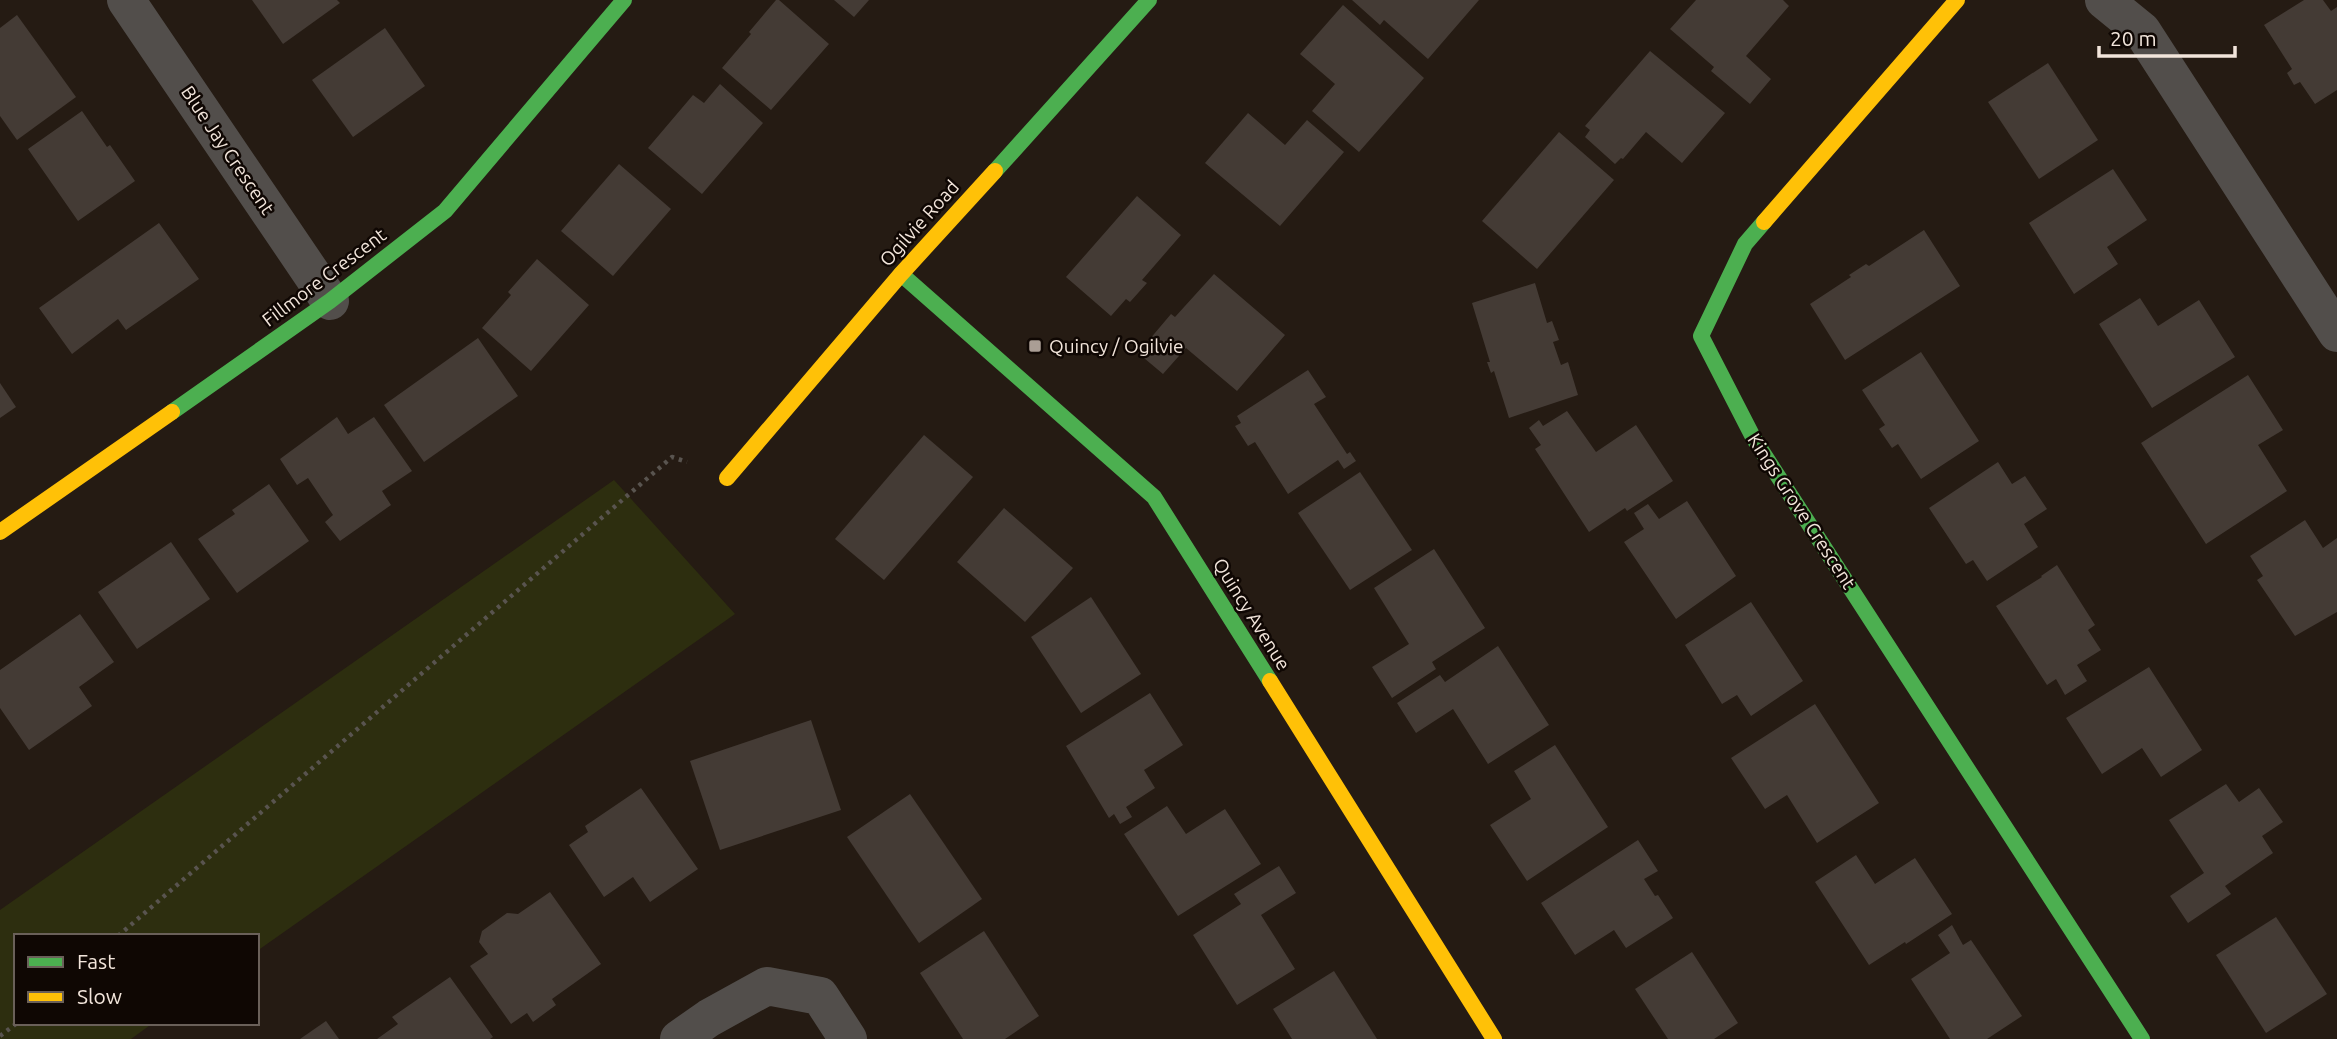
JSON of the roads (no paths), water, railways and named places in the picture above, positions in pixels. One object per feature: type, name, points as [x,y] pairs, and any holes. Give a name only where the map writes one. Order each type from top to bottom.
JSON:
[{"type":"street","name":"Blue Jay Crescent","points":[[126,0],[330,301]]},
{"type":"street","name":"Fillmore Crescent","points":[[0,532],[330,301],[445,211],[624,0]]},
{"type":"street","name":"Ogilvie Road","points":[[727,478],[901,274],[1149,0]]},
{"type":"street","name":"Kings Grove Crescent","points":[[1956,0],[1745,244],[1701,337],[1754,439],[2142,1039]]},
{"type":"street","points":[[2104,0],[2142,31],[2337,333]]},
{"type":"street","name":"Quincy Avenue","points":[[901,274],[1154,497],[1494,1039]]},
{"type":"street","points":[[679,1039],[709,1018],[767,986],[820,996],[848,1039]]},
{"type":"place","name":"Quincy / Ogilvie","points":[[1035,346]]}]
